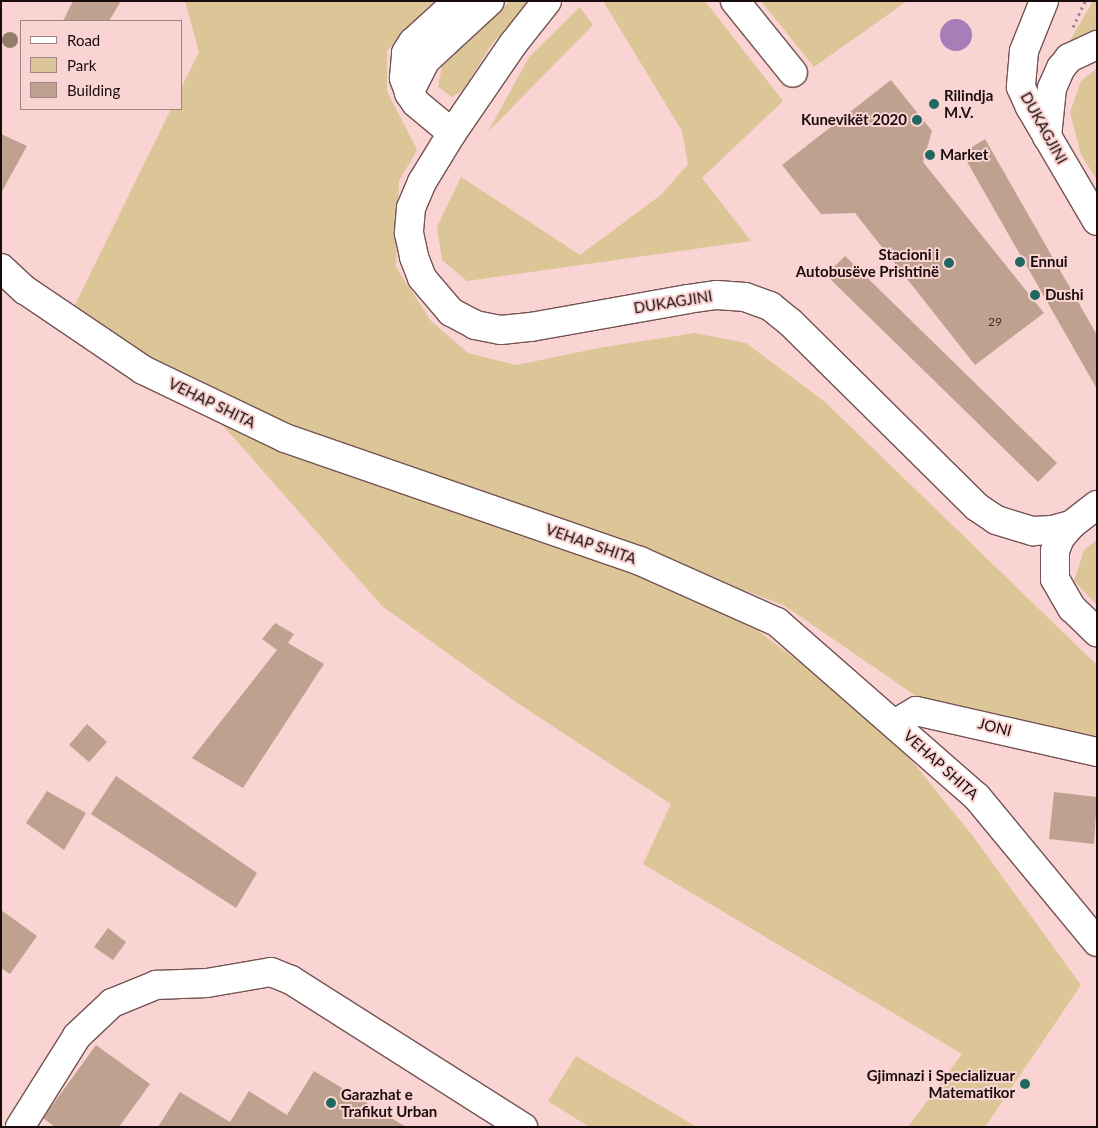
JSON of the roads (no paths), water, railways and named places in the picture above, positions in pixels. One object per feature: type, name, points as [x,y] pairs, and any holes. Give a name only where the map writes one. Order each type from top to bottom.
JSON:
[{"type":"street","points":[[452,133],[416,104],[404,78],[406,53],[413,42],[458,1]]},
{"type":"street","points":[[409,92],[425,61],[490,1]]},
{"type":"street","name":"DUKAGJINI","points":[[547,1],[513,44],[452,133],[422,182],[411,208],[409,233],[422,278],[451,312],[475,325],[500,330],[708,296],[745,297],[770,306],[790,322],[977,507],[996,520],[1033,531],[1071,525],[1097,506]]},
{"type":"street","points":[[735,1],[793,73]]},
{"type":"street","name":"DUKAGJINI","points":[[1044,1],[1032,24],[1021,67],[1021,87],[1047,137],[1097,221]]},
{"type":"street","points":[[1047,137],[1052,88],[1061,68],[1069,58],[1097,46]]},
{"type":"street","name":"VEHAP SHITA","points":[[1,268],[25,290],[143,370],[285,438],[640,561],[777,622],[896,722],[908,738],[978,797],[1097,942]]},
{"type":"street","points":[[1071,525],[1060,538],[1055,551],[1055,579],[1072,608],[1097,632]]},
{"type":"street","name":"JONI","points":[[896,722],[916,711],[1097,752]]},
{"type":"street","points":[[20,1127],[77,1036],[112,1003],[156,985],[207,983],[271,972],[291,980],[523,1127]]},
{"type":"place","name":"Rilindja M.V.","points":[[934,104]]},
{"type":"place","name":"Kunevikët 2020","points":[[917,120]]},
{"type":"place","name":"Market","points":[[930,155]]},
{"type":"place","name":"Ennui","points":[[1020,262]]},
{"type":"place","name":"Stacioni i Autobusëve Prishtinë","points":[[949,263]]},
{"type":"place","name":"Dushi","points":[[1035,295]]},
{"type":"place","name":"Gjimnazi i Specializuar Matematikor","points":[[1025,1084]]},
{"type":"place","name":"Garazhat e Trafikut Urban","points":[[331,1103]]}]
